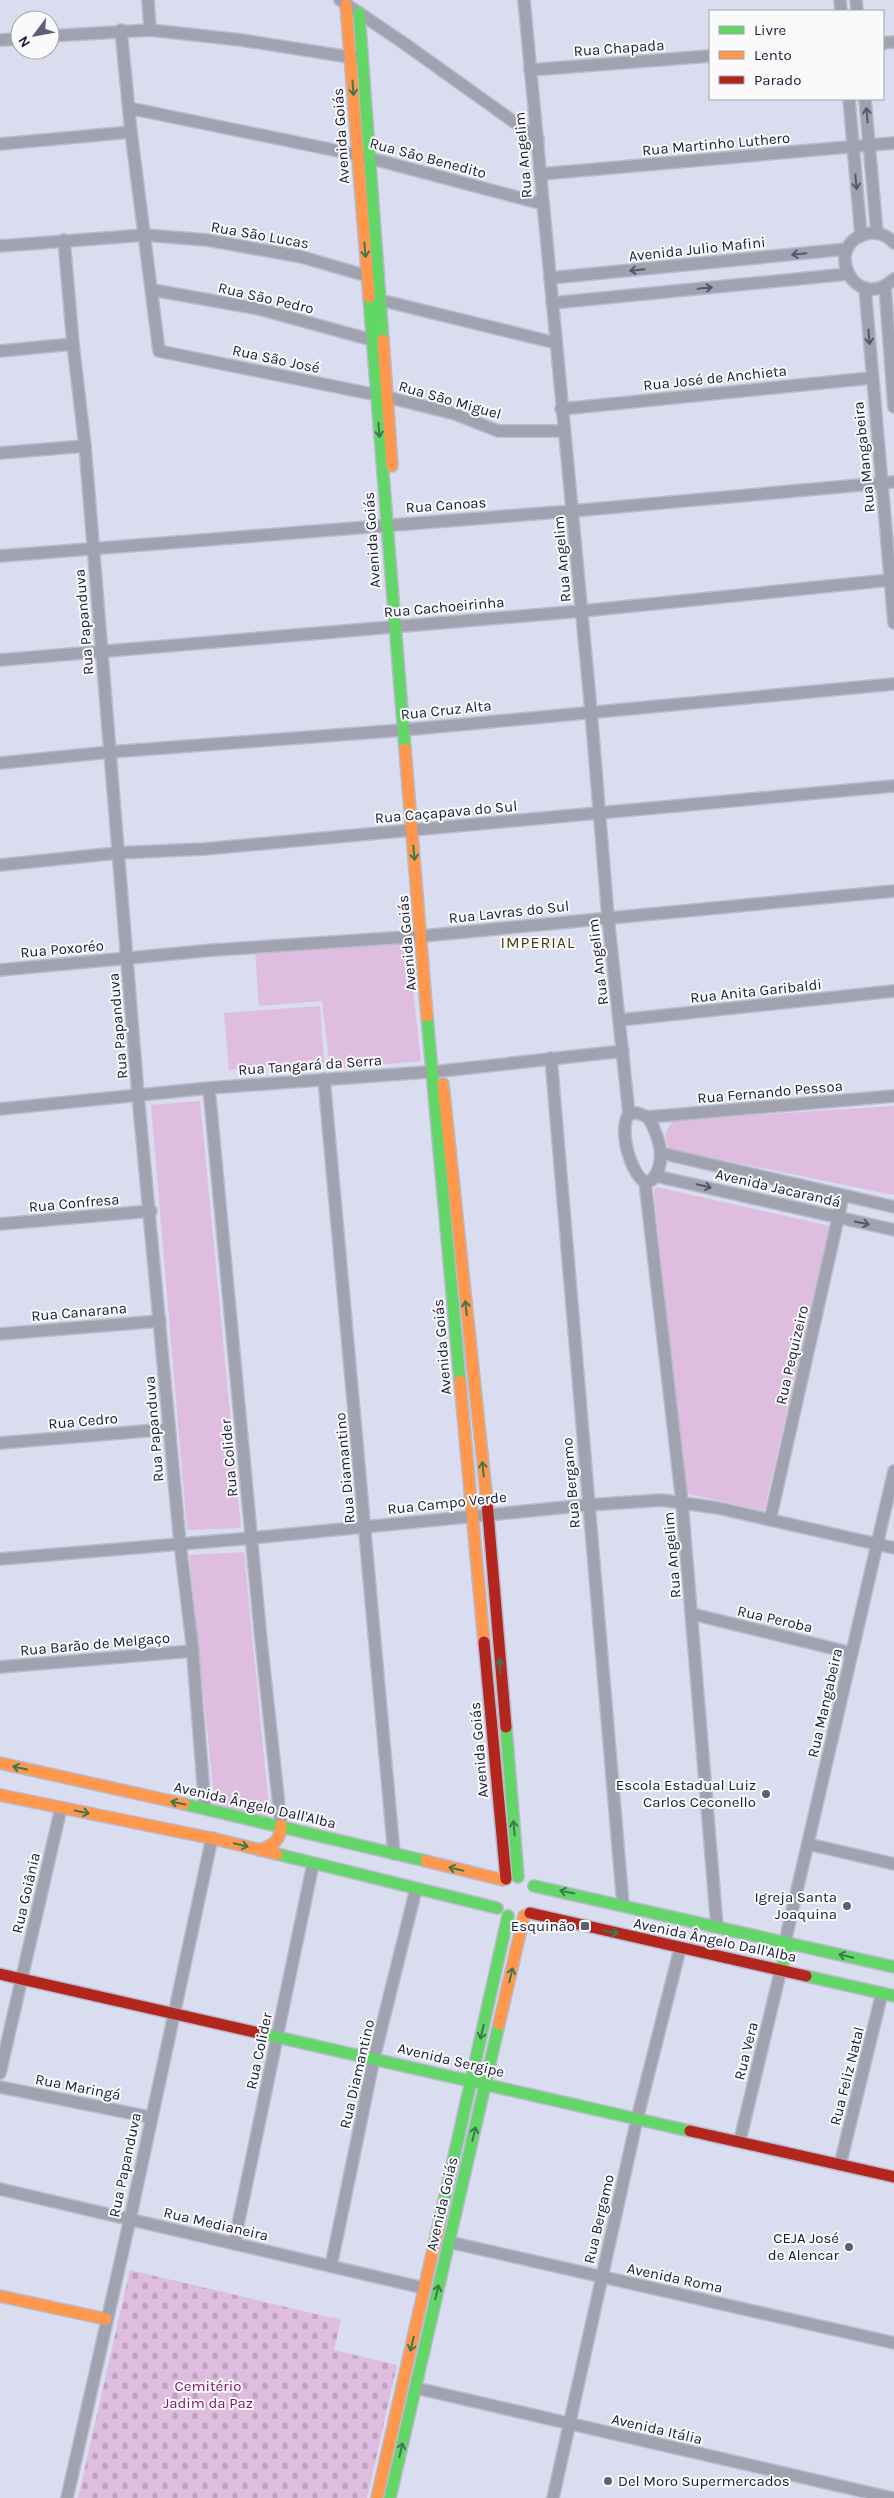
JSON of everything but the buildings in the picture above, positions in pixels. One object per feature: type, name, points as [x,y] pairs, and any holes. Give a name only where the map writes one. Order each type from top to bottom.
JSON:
[{"type":"street","points":[[148,0],[150,30]]},
{"type":"street","name":"Rua Angelim","points":[[524,0],[561,409],[582,611],[598,815],[629,1114],[624,1125],[634,1172],[645,1182],[682,1502],[717,1927]]},
{"type":"street","points":[[343,2],[538,139]]},
{"type":"street","name":"Avenida Goiás","points":[[343,2],[356,58]]},
{"type":"street","name":"Avenida Goiás","points":[[359,13],[356,58],[364,157],[380,300],[382,397],[391,524],[407,729],[427,936],[436,1072],[472,1516],[504,1880]]},
{"type":"street","points":[[121,30],[128,108],[153,290]]},
{"type":"street","points":[[60,35],[121,30],[150,30],[241,40],[356,58]]},
{"type":"street","name":"Rua Chapada","points":[[530,70],[709,56]]},
{"type":"street","points":[[849,100],[861,236]]},
{"type":"street","points":[[865,100],[877,233]]},
{"type":"street","name":"Rua São Benedito","points":[[128,108],[364,157],[543,204]]},
{"type":"street","points":[[0,144],[131,132]]},
{"type":"street","name":"Rua Martinho Luthero","points":[[541,174],[894,143]]},
{"type":"street","name":"Avenida Goiás","points":[[364,157],[367,276],[372,340],[382,397]]},
{"type":"street","points":[[894,243],[884,235],[877,233],[861,236],[848,249],[845,257],[848,274],[855,282],[865,288],[885,288],[894,279]]},
{"type":"street","name":"Rua São Lucas","points":[[0,246],[145,235],[207,240],[302,257],[367,276]]},
{"type":"street","name":"Rua Papanduva","points":[[64,240],[73,344],[85,446],[138,1095],[151,1211],[180,1542],[193,1651],[205,1808]]},
{"type":"street","name":"Avenida Julio Mafini","points":[[550,278],[848,249]]},
{"type":"street","points":[[552,303],[848,274]]},
{"type":"street","name":"Rua Mangabeira","points":[[865,288],[871,378],[894,623]]},
{"type":"street","points":[[885,288],[894,407]]},
{"type":"street","name":"Rua São Pedro","points":[[153,290],[259,309],[372,340]]},
{"type":"street","name":"Rua São José","points":[[153,290],[159,351],[382,397]]},
{"type":"street","points":[[380,300],[556,343]]},
{"type":"street","points":[[0,350],[73,344]]},
{"type":"street","name":"Rua José de Anchieta","points":[[561,409],[871,378]]},
{"type":"street","name":"Rua São Miguel","points":[[382,397],[454,414],[498,431],[564,431]]},
{"type":"street","points":[[0,453],[85,446]]},
{"type":"street","name":"Rua Canoas","points":[[0,556],[93,547],[572,511],[894,482]]},
{"type":"street","name":"Rua Cachoeirinha","points":[[0,660],[582,611],[890,580]]},
{"type":"street","name":"Rua Cruz Alta","points":[[0,763],[110,752],[407,729],[894,684]]},
{"type":"street","name":"Rua Caçapava do Sul","points":[[0,865],[117,853],[204,850],[416,829],[598,815],[894,786]]},
{"type":"street","name":"Rua Lavras do Sul","points":[[127,958],[214,950],[427,936],[608,917],[894,891]]},
{"type":"street","name":"Rua Poxoréo","points":[[0,970],[127,958]]},
{"type":"street","name":"Rua Anita Garibaldi","points":[[620,1020],[894,991]]},
{"type":"street","name":"Rua Tangará da Serra","points":[[0,1109],[209,1088],[436,1072],[623,1050]]},
{"type":"street","name":"Rua Bergamo","points":[[551,1058],[623,1905]]},
{"type":"street","name":"Avenida Goiás","points":[[436,1072],[488,1514],[518,1877]]},
{"type":"street","name":"Rua Diamantino","points":[[324,1079],[366,1526],[394,1854]]},
{"type":"street","name":"Rua Colider","points":[[209,1088],[281,1825]]},
{"type":"street","name":"Rua Fernando Pessoa","points":[[629,1114],[648,1117],[894,1096]]},
{"type":"street","points":[[645,1182],[652,1180],[656,1176],[660,1166],[661,1153],[659,1137],[648,1117]]},
{"type":"street","points":[[661,1153],[894,1207]]},
{"type":"street","name":"Avenida Jacarandá","points":[[656,1176],[894,1230]]},
{"type":"street","name":"Rua Pequizeiro","points":[[770,1520],[844,1196]]},
{"type":"street","name":"Rua Confresa","points":[[0,1224],[151,1211]]},
{"type":"street","name":"Rua Canarana","points":[[0,1334],[160,1321]]},
{"type":"street","name":"Rua Cedro","points":[[0,1443],[169,1429]]},
{"type":"street","name":"Rua Mangabeira","points":[[785,1942],[894,1471]]},
{"type":"street","name":"Rua Campo Verde","points":[[0,1559],[180,1542],[252,1538],[588,1505],[662,1500],[682,1502],[770,1520],[894,1548]]},
{"type":"street","name":"Rua Peroba","points":[[692,1614],[852,1653]]},
{"type":"street","name":"Rua Barão de Melgaço","points":[[0,1667],[193,1651]]},
{"type":"street","name":"Avenida Ângelo Dall'Alba","points":[[0,1763],[281,1825],[504,1880]]},
{"type":"street","points":[[0,1795],[212,1838],[416,1889],[496,1899],[508,1916],[527,1914],[536,1895],[528,1880],[518,1877],[504,1880],[496,1899]]},
{"type":"street","name":"Rua Goiânia","points":[[0,2074],[61,1808]]},
{"type":"street","points":[[260,1850],[278,1841],[282,1834],[281,1825]]},
{"type":"street","name":"Rua Papanduva","points":[[67,2498],[130,2219],[150,2117],[212,1838]]},
{"type":"street","points":[[808,1844],[894,1864]]},
{"type":"street","name":"Rua Colider","points":[[234,2244],[314,1864]]},
{"type":"street","name":"Rua Diamantino","points":[[331,2266],[374,2058],[416,1889]]},
{"type":"street","name":"Avenida Ângelo Dall'Alba","points":[[536,1895],[623,1905],[894,1967]]},
{"type":"street","name":"Avenida Goiás","points":[[390,2498],[527,1914]]},
{"type":"street","name":"Avenida Ângelo Dall'Alba","points":[[527,1914],[680,1949],[781,1969],[894,1996]]},
{"type":"street","name":"Avenida Goiás","points":[[377,2498],[508,1916]]},
{"type":"street","points":[[781,1969],[787,1952],[785,1942]]},
{"type":"street","name":"Rua Bergamo","points":[[553,2498],[637,2119],[680,1949]]},
{"type":"street","name":"Rua Vera","points":[[740,2140],[781,1969]]},
{"type":"street","name":"Avenida Sergipe","points":[[0,1974],[277,2035],[637,2119],[740,2140],[894,2177]]},
{"type":"street","name":"Rua Feliz Natal","points":[[840,2165],[882,1993]]},
{"type":"street","name":"Rua Maringá","points":[[0,2087],[150,2117]]},
{"type":"street","name":"Rua Medianeira","points":[[0,2189],[424,2288]]},
{"type":"street","name":"Avenida Roma","points":[[449,2242],[894,2343]]},
{"type":"street","points":[[0,2296],[106,2319]]},
{"type":"street","name":"Avenida Itália","points":[[416,2388],[892,2498]]},
{"type":"green space","points":[[407,938],[421,1061],[330,1069],[322,1001],[259,1006],[255,950]]},
{"type":"green space","points":[[320,1006],[324,1063],[229,1070],[224,1013]]},
{"type":"green space","points":[[200,1101],[241,1528],[187,1530],[151,1105]]},
{"type":"green space","points":[[894,1106],[894,1195],[669,1149],[666,1141],[667,1130],[674,1120]]},
{"type":"green space","points":[[656,1187],[830,1226],[764,1511],[685,1493],[654,1193]]},
{"type":"green space","points":[[244,1552],[270,1819],[215,1806],[189,1555]]},
{"type":"green space","name":"Cemitério Jadim da Paz","points":[[130,2270],[341,2320],[334,2350],[397,2365],[367,2498],[78,2498]]},
{"type":"traffic: fast","points":[[359,13],[383,340]]},
{"type":"traffic: fast","points":[[369,297],[405,749]]},
{"type":"traffic: fast","points":[[427,1016],[460,1381]]},
{"type":"traffic: fast","points":[[506,1727],[518,1877]]},
{"type":"traffic: fast","points":[[184,1804],[426,1861]]},
{"type":"traffic: fast","points":[[277,1854],[497,1908]]},
{"type":"traffic: fast","points":[[534,1886],[894,1967]]},
{"type":"traffic: fast","points":[[440,2219],[508,1916]]},
{"type":"traffic: fast","points":[[781,1969],[787,1952],[785,1942]]},
{"type":"traffic: fast","points":[[806,1976],[894,1996]]},
{"type":"traffic: fast","points":[[390,2498],[499,2024]]},
{"type":"traffic: fast","points":[[259,2033],[690,2131]]},
{"type":"traffic: slow","points":[[346,5],[369,297]]},
{"type":"traffic: slow","points":[[383,340],[392,466]]},
{"type":"traffic: slow","points":[[405,749],[427,1016]]},
{"type":"traffic: slow","points":[[443,1084],[487,1502]]},
{"type":"traffic: slow","points":[[460,1381],[484,1642]]},
{"type":"traffic: slow","points":[[0,1763],[184,1804]]},
{"type":"traffic: slow","points":[[0,1795],[215,1839],[277,1854]]},
{"type":"traffic: slow","points":[[260,1850],[269,1846],[278,1838],[281,1825]]},
{"type":"traffic: slow","points":[[426,1861],[503,1880]]},
{"type":"traffic: slow","points":[[499,2024],[524,1916]]},
{"type":"traffic: slow","points":[[377,2498],[440,2219]]},
{"type":"traffic: slow","points":[[0,2296],[106,2319]]},
{"type":"traffic: jam","points":[[487,1502],[506,1727]]},
{"type":"traffic: jam","points":[[484,1642],[506,1879]]},
{"type":"traffic: jam","points":[[530,1913],[806,1976]]},
{"type":"traffic: jam","points":[[0,1974],[259,2033]]},
{"type":"traffic: jam","points":[[690,2131],[894,2177]]},
{"type":"place","name":"Escola Estadual Luiz Carlos Ceconello","points":[[766,1794]]},
{"type":"place","name":"Igreja Santa Joaquina","points":[[847,1906]]},
{"type":"place","name":"Esquinão","points":[[585,1926]]},
{"type":"place","name":"CEJA José de Alencar","points":[[849,2247]]},
{"type":"place","name":"Del Moro Supermercados","points":[[608,2481]]},
{"type":"district","name":"IMPERIAL","points":[[538,942]]}]
